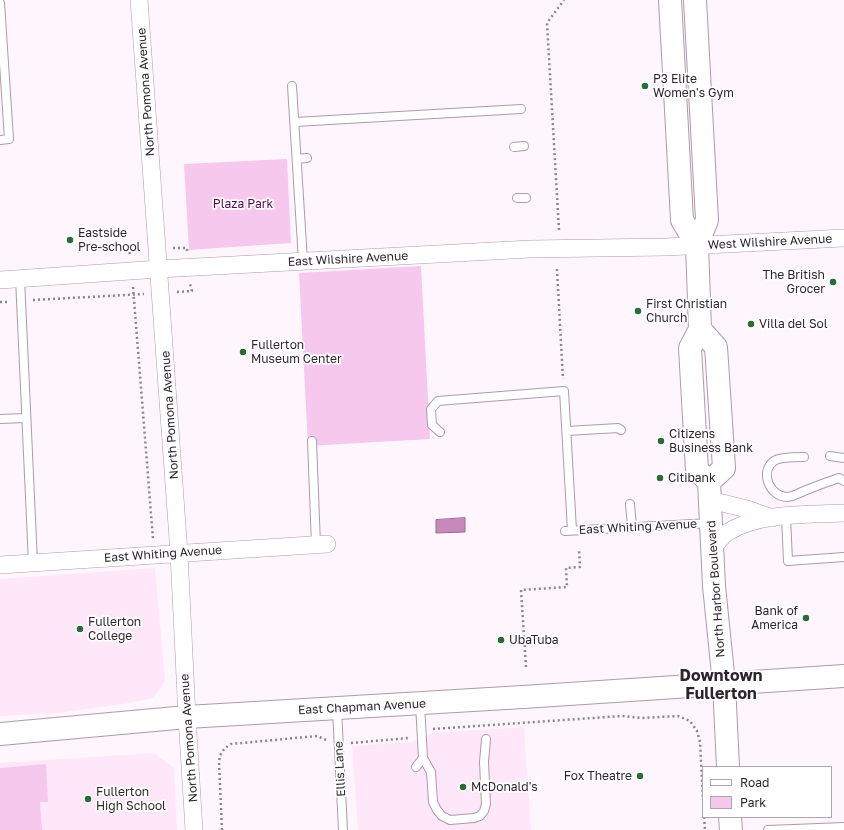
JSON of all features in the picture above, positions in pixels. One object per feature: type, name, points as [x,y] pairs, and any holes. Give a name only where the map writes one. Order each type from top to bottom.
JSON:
[{"type":"main road","points":[[670,0],[682,220],[697,245]]},
{"type":"main road","points":[[695,0],[707,220],[697,245],[700,330],[716,347],[724,468],[710,491]]},
{"type":"main road","name":"North Harbor Boulevard","points":[[710,491],[714,586],[724,684],[728,766]]},
{"type":"main road","name":"East Chapman Avenue","points":[[0,734],[187,717],[844,676]]},
{"type":"main road","points":[[730,818],[731,830]]},
{"type":"street","name":"North Pomona Avenue","points":[[139,0],[179,553],[194,830]]},
{"type":"street","name":"West Wilshire Avenue","points":[[697,245],[844,238]]},
{"type":"street","name":"East Wilshire Avenue","points":[[0,280],[159,269],[530,249],[697,245]]},
{"type":"street","points":[[710,491],[747,509],[779,517]]},
{"type":"street","points":[[713,548],[727,533],[746,523],[779,517],[844,513]]},
{"type":"street","name":"East Whiting Avenue","points":[[0,565],[322,544]]},
{"type":"lane","points":[[0,3],[9,139],[0,140]]},
{"type":"lane","points":[[292,86],[303,262]]},
{"type":"lane","points":[[295,122],[521,109]]},
{"type":"lane","points":[[514,147],[524,146]]},
{"type":"lane","points":[[297,159],[307,158]]},
{"type":"lane","points":[[517,198],[526,198]]},
{"type":"lane","points":[[20,278],[33,563]]},
{"type":"lane","points":[[440,432],[432,425],[431,409],[438,401],[564,391],[567,431],[620,429]]},
{"type":"lane","points":[[0,420],[26,418]]},
{"type":"lane","name":"East Whiting Avenue","points":[[567,431],[568,531],[711,523]]},
{"type":"lane","points":[[312,442],[322,544]]},
{"type":"lane","points":[[830,456],[844,458]]},
{"type":"lane","points":[[804,457],[775,460],[768,466],[767,476],[769,486],[777,495],[788,497],[839,478],[844,481]]},
{"type":"lane","points":[[630,504],[632,527]]},
{"type":"lane","points":[[779,517],[788,561],[844,557]]},
{"type":"lane","points":[[420,703],[423,758],[431,772],[433,802],[442,816],[450,820],[474,818],[480,816],[484,811],[486,804],[484,762],[486,739]]},
{"type":"lane","name":"Ellis Lane","points":[[336,708],[343,830]]},
{"type":"lane","points":[[416,767],[423,758]]},
{"type":"lane","points":[[768,830],[844,827]]},
{"type":"path","points":[[559,230],[547,23],[564,0]]},
{"type":"path","points":[[154,555],[129,251],[187,248]]},
{"type":"path","points":[[557,269],[564,391]]},
{"type":"path","points":[[0,302],[133,295]]},
{"type":"path","points":[[526,667],[521,590],[566,587],[566,568],[580,567],[579,549]]},
{"type":"path","points":[[222,830],[219,762],[220,754],[224,748],[231,744]]},
{"type":"path","points":[[704,818],[705,830]]},
{"type":"shaded area","points":[[465,518],[465,532],[436,533],[436,520]]},
{"type":"shaded area","name":"Fullerton College","points":[[155,568],[165,680],[153,698],[124,704],[58,713],[0,716],[0,579]]},
{"type":"shaded area","points":[[524,727],[531,830],[358,830],[352,746],[412,742],[432,733]]},
{"type":"shaded area","name":"Fullerton High School","points":[[154,753],[174,768],[177,830],[0,830],[0,763]]},
{"type":"green space","name":"Plaza Park","points":[[287,159],[291,243],[189,250],[184,164]]},
{"type":"green space","points":[[421,266],[430,439],[308,446],[299,273]]},
{"type":"green space","points":[[46,764],[48,802],[40,802],[42,830],[0,830],[0,768]]},
{"type":"place","name":"P3 Elite Women's Gym","points":[[645,86]]},
{"type":"place","name":"Eastside Pre-school","points":[[70,240]]},
{"type":"place","name":"The British Grocer","points":[[833,282]]},
{"type":"place","name":"First Christian Church","points":[[638,311]]},
{"type":"place","name":"Villa del Sol","points":[[751,324]]},
{"type":"place","name":"Fullerton Museum Center","points":[[243,352]]},
{"type":"place","name":"Citizens Business Bank","points":[[661,441]]},
{"type":"place","name":"Citibank","points":[[660,478]]},
{"type":"place","name":"Bank of America","points":[[806,618]]},
{"type":"place","name":"Fullerton College","points":[[80,629]]},
{"type":"place","name":"UbaTuba","points":[[501,640]]},
{"type":"place","name":"Fox Theatre","points":[[640,776]]},
{"type":"place","name":"McDonald's","points":[[463,787]]},
{"type":"place","name":"Fullerton High School","points":[[88,799]]},
{"type":"district","name":"Downtown Fullerton","points":[[721,685]]}]
